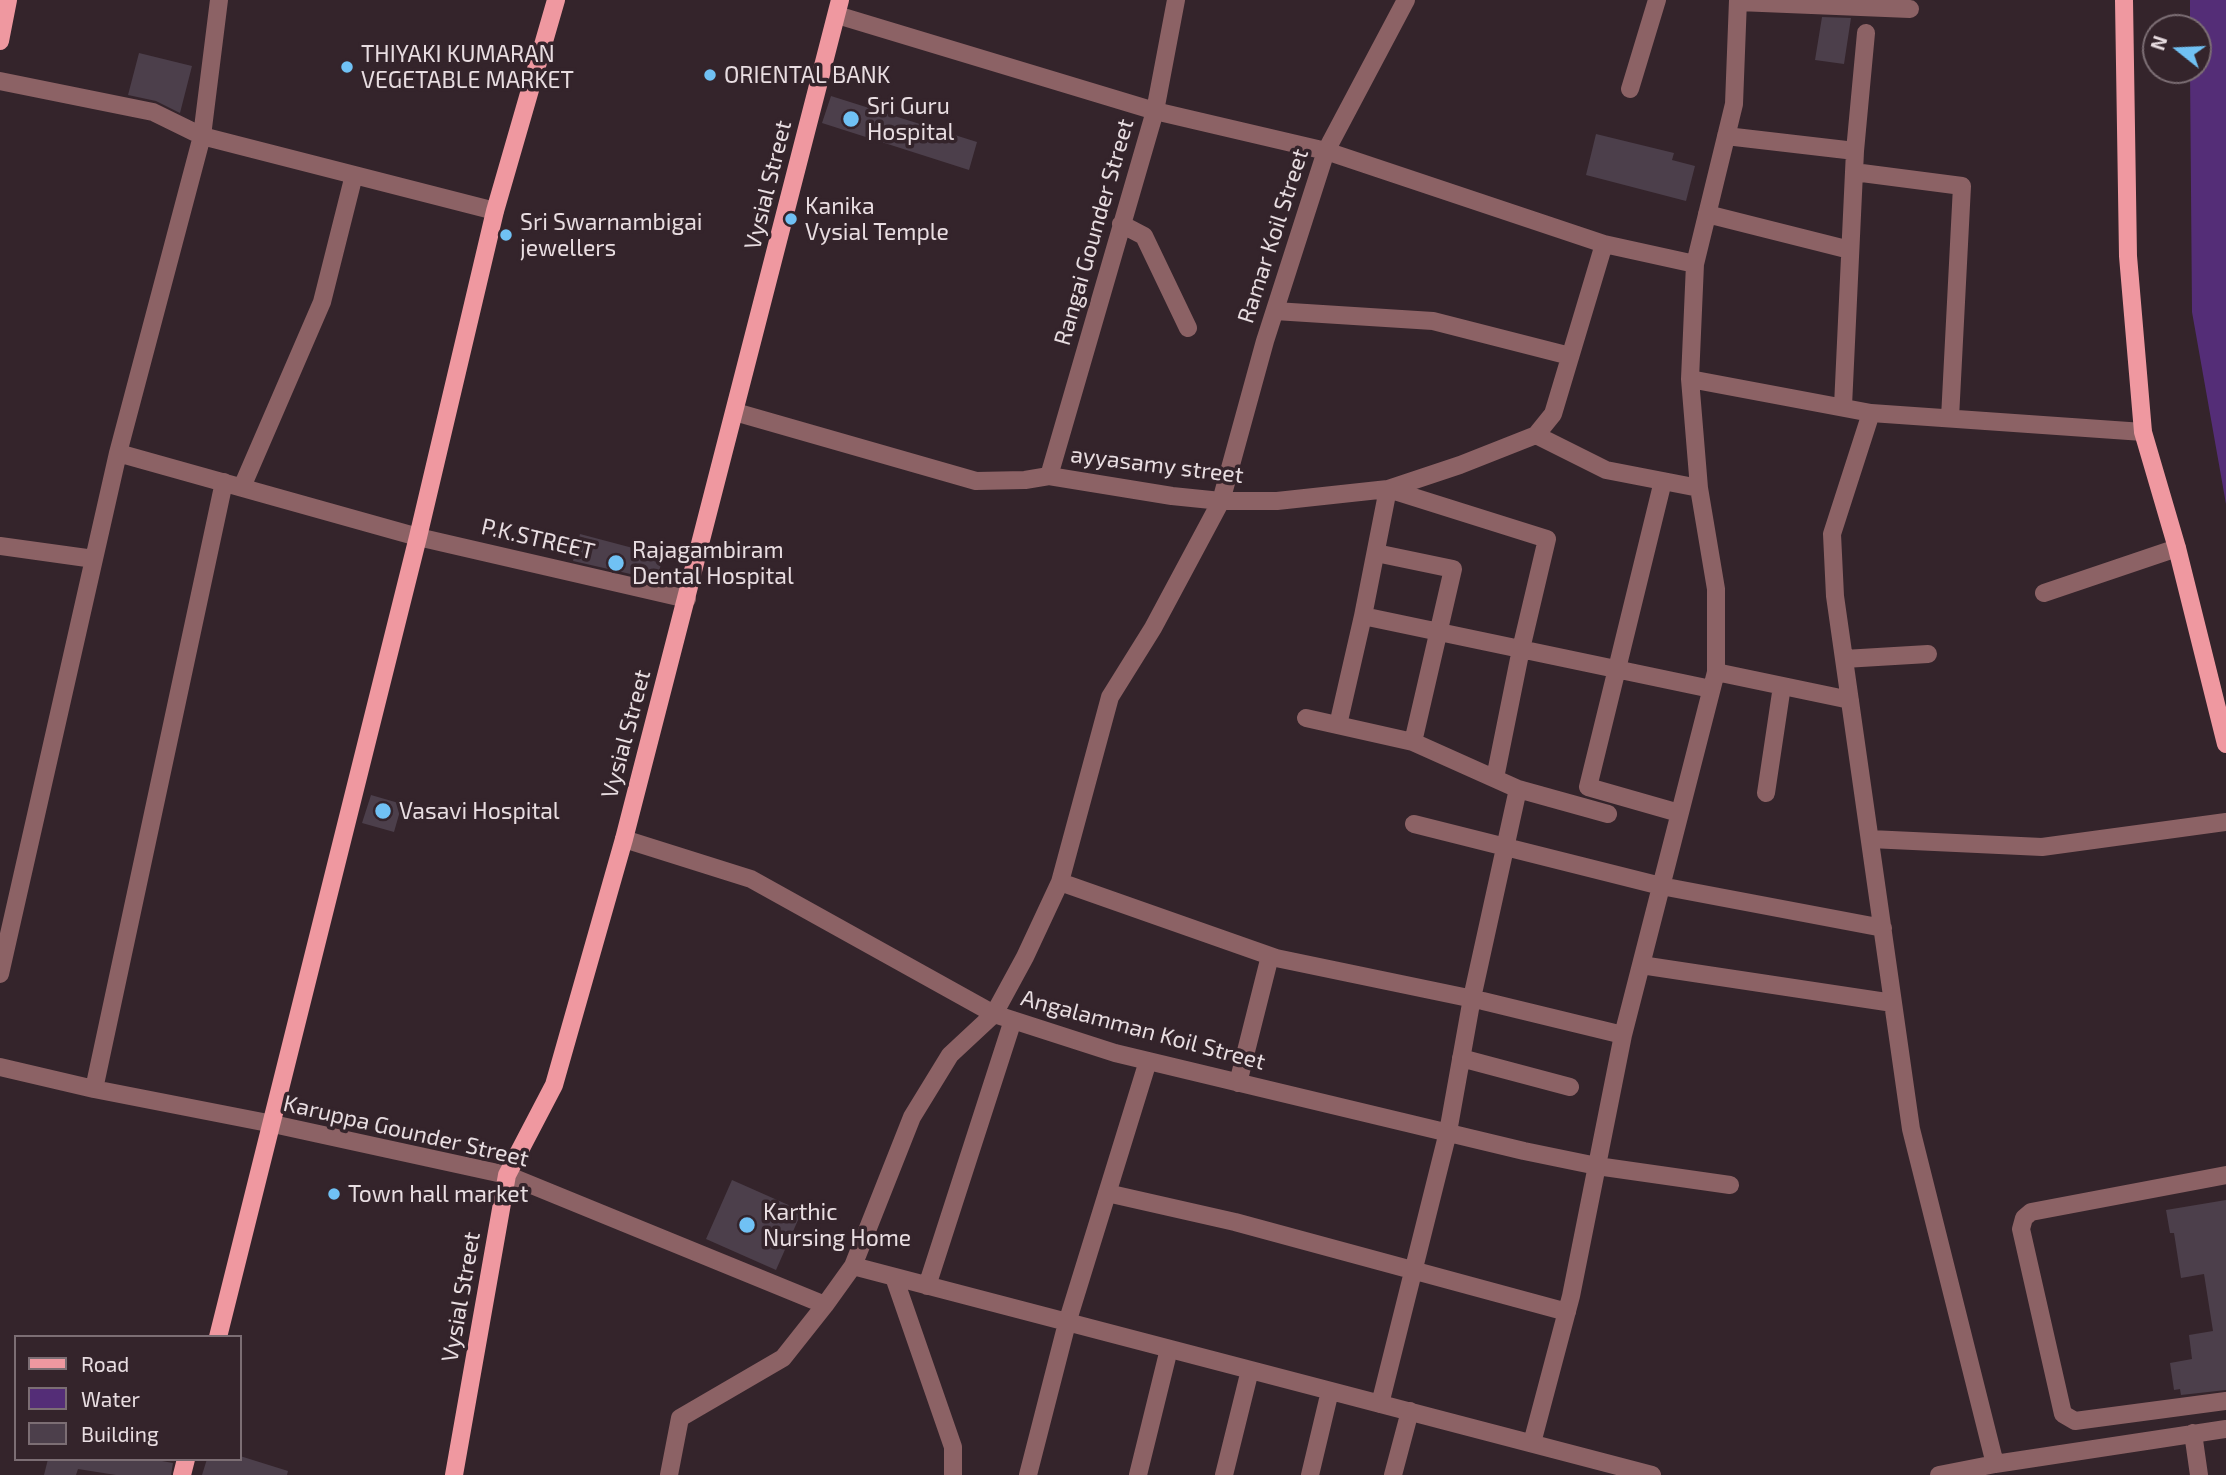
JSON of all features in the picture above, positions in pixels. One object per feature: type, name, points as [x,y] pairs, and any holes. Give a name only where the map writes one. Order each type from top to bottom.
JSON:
[{"type":"main road","points":[[0,41],[8,0]]},
{"type":"main road","points":[[219,1335],[418,537],[495,211],[556,0]]},
{"type":"main road","points":[[2124,0],[2128,256],[2143,432],[2177,548],[2226,744]]},
{"type":"main road","name":"Vysial Street","points":[[454,1475],[507,1175],[554,1085],[624,839],[839,8]]},
{"type":"street","points":[[0,974],[118,453],[202,136],[219,0]]},
{"type":"street","name":"Rangai Gounder Street","points":[[1049,476],[1155,111],[1176,0]]},
{"type":"street","name":"Ramar Koil Street","points":[[669,1475],[680,1418],[783,1358],[853,1266],[912,1117],[950,1055],[994,1014],[1025,957],[1060,882],[1110,697],[1153,628],[1221,501],[1275,310],[1326,151],[1406,0]]},
{"type":"street","points":[[1630,89],[1657,0]]},
{"type":"street","points":[[1532,1443],[1567,1312],[1623,1035],[1713,680],[1716,589],[1699,488],[1690,379],[1695,264],[1734,104],[1738,1],[1910,9]]},
{"type":"street","points":[[839,8],[1155,111],[1326,151],[1604,244],[1695,264]]},
{"type":"street","points":[[1843,406],[1855,151],[1866,33]]},
{"type":"street","points":[[0,81],[153,112],[202,136],[495,211]]},
{"type":"street","points":[[1726,136],[1855,151]]},
{"type":"street","points":[[1854,172],[1962,186],[1950,418]]},
{"type":"street","points":[[242,487],[322,302],[354,175]]},
{"type":"street","points":[[1707,215],[1850,250]]},
{"type":"street","points":[[1121,224],[1144,236],[1188,328]]},
{"type":"street","points":[[1604,244],[1553,414],[1536,435],[1605,470],[1699,488]]},
{"type":"street","points":[[1275,310],[1433,321],[1570,356]]},
{"type":"street","points":[[1690,379],[1871,412],[2143,432]]},
{"type":"street","name":"ayyasamy street","points":[[735,412],[976,481],[1025,480],[1049,476],[1172,496],[1221,501],[1277,501],[1388,489],[1460,466],[1536,435]]},
{"type":"street","points":[[1871,412],[1832,534],[1835,596],[1911,1129],[1996,1464]]},
{"type":"street","name":"P.K.STREET","points":[[118,453],[418,537],[687,599]]},
{"type":"street","points":[[1662,481],[1588,787],[1679,813]]},
{"type":"street","points":[[94,1089],[224,482]]},
{"type":"street","points":[[1338,725],[1388,489],[1547,539],[1521,649],[1495,779]]},
{"type":"street","points":[[0,546],[93,559]]},
{"type":"street","points":[[2044,593],[2177,548]]},
{"type":"street","points":[[1376,553],[1453,569],[1413,742]]},
{"type":"street","points":[[1363,616],[1618,670],[1782,686],[1850,700]]},
{"type":"street","points":[[1844,659],[1928,654]]},
{"type":"street","points":[[1766,793],[1782,686]]},
{"type":"street","points":[[1306,718],[1413,742],[1518,789],[1608,814]]},
{"type":"street","points":[[1380,1404],[1448,1132],[1472,998],[1518,789]]},
{"type":"street","points":[[1870,839],[2042,847],[2226,822]]},
{"type":"street","points":[[1413,824],[1661,886],[1883,928]]},
{"type":"street","name":"Angalamman Koil Street","points":[[624,839],[751,879],[994,1014],[1013,1020],[1147,1061],[1524,1152],[1597,1166],[1730,1185]]},
{"type":"street","points":[[1060,882],[1270,956],[1472,998],[1623,1035]]},
{"type":"street","points":[[1238,1083],[1270,956]]},
{"type":"street","points":[[1641,965],[1893,1003]]},
{"type":"street","points":[[927,1286],[1013,1020]]},
{"type":"street","points":[[1461,1058],[1570,1087]]},
{"type":"street","points":[[1028,1475],[1067,1323],[1147,1061]]},
{"type":"street","name":"Karuppa Gounder Street","points":[[0,1067],[507,1175],[825,1305]]},
{"type":"street","points":[[2226,1175],[2031,1212],[2024,1219],[2021,1228],[2063,1414],[2075,1421],[2226,1401]]},
{"type":"street","points":[[1107,1193],[1236,1222],[1567,1312]]},
{"type":"street","points":[[853,1266],[1532,1443],[1602,1469],[1652,1475]]},
{"type":"street","points":[[894,1277],[953,1447],[953,1475]]},
{"type":"street","points":[[1138,1475],[1169,1349]]},
{"type":"street","points":[[1224,1475],[1250,1370]]},
{"type":"street","points":[[1310,1475],[1330,1391]]},
{"type":"street","points":[[1394,1475],[1409,1411]]},
{"type":"street","points":[[1939,1475],[2226,1429]]},
{"type":"street","points":[[2193,1433],[2199,1475]]},
{"type":"water","points":[[2190,0],[2226,0],[2226,504],[2192,312],[2190,84],[2212,84],[2212,14],[2190,14]]},
{"type":"building","points":[[1822,17],[1851,18],[1844,64],[1815,60]]},
{"type":"building","points":[[139,53],[192,66],[180,113],[156,101],[128,95]]},
{"type":"building","points":[[831,96],[977,142],[969,170],[822,123]]},
{"type":"building","points":[[1596,134],[1674,153],[1672,160],[1695,166],[1686,201],[1586,175]]},
{"type":"building","points":[[580,534],[663,556],[657,580],[573,561]]},
{"type":"building","points":[[371,795],[402,804],[394,832],[362,823]]},
{"type":"building","points":[[732,1180],[802,1211],[776,1270],[706,1239]]},
{"type":"building","points":[[2226,1200],[2226,1390],[2181,1395],[2180,1389],[2174,1390],[2170,1363],[2192,1359],[2189,1335],[2213,1331],[2204,1274],[2181,1278],[2174,1233],[2170,1233],[2166,1210]]},
{"type":"building","points":[[242,1457],[288,1471],[287,1475],[202,1475],[206,1461],[242,1461]]},
{"type":"building","points":[[48,1461],[173,1463],[171,1475],[116,1475],[78,1469],[76,1475],[44,1475]]},
{"type":"place","name":"THIYAKI KUMARAN VEGETABLE MARKET","points":[[347,67]]},
{"type":"place","name":"ORIENTAL BANK","points":[[710,75]]},
{"type":"place","name":"Sri Guru Hospital","points":[[851,119]]},
{"type":"place","name":"Kanika Vysial Temple","points":[[791,219]]},
{"type":"place","name":"Sri Swarnambigai jewellers","points":[[506,235]]},
{"type":"place","name":"Rajagambiram Dental Hospital","points":[[616,563]]},
{"type":"place","name":"Vasavi Hospital","points":[[383,811]]},
{"type":"place","name":"Town hall market","points":[[334,1194]]},
{"type":"place","name":"Karthic Nursing Home","points":[[747,1225]]}]
